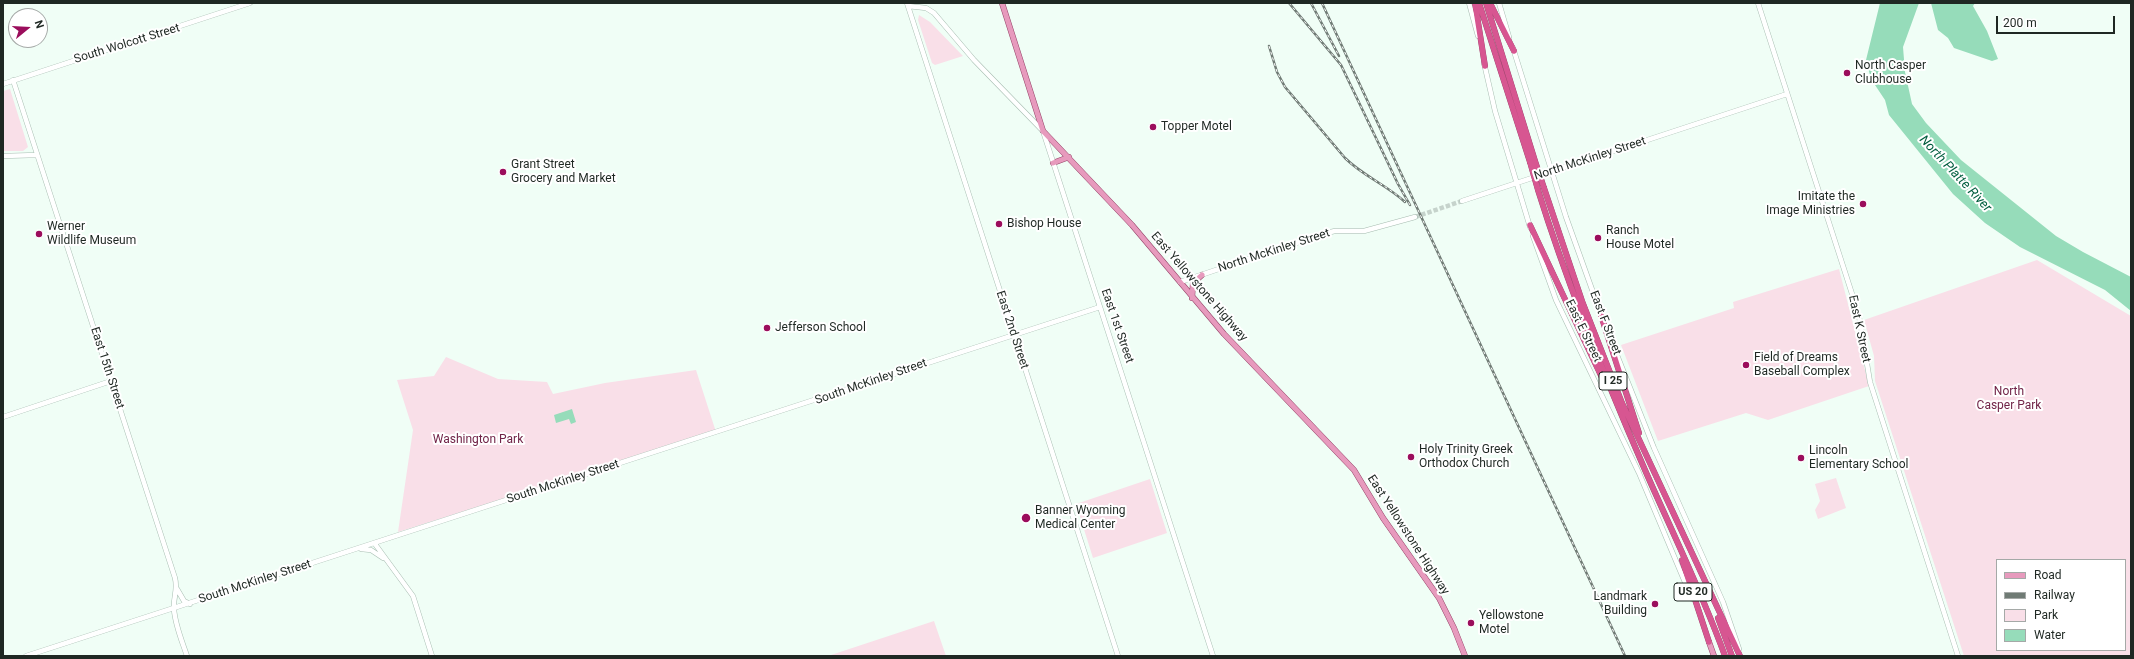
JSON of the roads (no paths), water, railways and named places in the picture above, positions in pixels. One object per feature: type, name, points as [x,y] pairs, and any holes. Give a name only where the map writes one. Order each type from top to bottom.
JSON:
[{"type":"highway","points":[[1475,3],[1485,66]]},
{"type":"highway","name":"I 25","points":[[1479,3],[1541,189],[1576,304],[1617,405],[1706,605],[1725,656]]},
{"type":"highway","name":"I 25","points":[[1486,3],[1532,162]]},
{"type":"highway","points":[[1490,3],[1514,51]]},
{"type":"highway","name":"I 25","points":[[1541,189],[1582,302],[1616,388],[1698,567],[1732,656]]},
{"type":"highway","points":[[1530,225],[1608,390],[1617,405]]},
{"type":"highway","points":[[1598,306],[1651,467]]},
{"type":"highway","name":"US 20","points":[[1678,542],[1710,642]]},
{"type":"highway","name":"US 20","points":[[1698,567],[1741,656]]},
{"type":"main road","name":"South Wolcott Street","points":[[3,84],[250,3]]},
{"type":"main road","name":"East 1st Street","points":[[1002,3],[1213,656]]},
{"type":"main road","name":"East E Street","points":[[1469,3],[1495,111],[1516,183],[1556,300],[1639,473],[1710,642],[1714,656]]},
{"type":"main road","name":"East F Street","points":[[1499,3],[1552,171],[1598,306],[1654,448],[1723,602],[1741,656]]},
{"type":"main road","name":"East K Street","points":[[1758,3],[1854,300],[1873,390],[1958,656]]},
{"type":"main road","name":"East Yellowstone Highway","points":[[907,5],[926,8],[934,13],[974,60],[1132,224],[1192,298],[1224,334],[1354,470],[1383,518],[1439,598],[1454,628],[1465,656]]},
{"type":"main road","name":"East 2nd Street","points":[[907,5],[1013,336],[1118,656]]},
{"type":"main road","name":"East 15th Street","points":[[13,80],[177,589],[174,609],[187,656]]},
{"type":"main road","name":"North McKinley Street","points":[[1462,201],[1787,94]]},
{"type":"main road","points":[[3,156],[37,155]]},
{"type":"main road","points":[[1053,163],[1069,157]]},
{"type":"main road","name":"North McKinley Street","points":[[1180,282],[1326,233],[1335,231],[1364,231],[1415,217]]},
{"type":"main road","points":[[1192,298],[1193,283],[1202,274]]},
{"type":"main road","name":"South McKinley Street","points":[[26,656],[375,544],[1100,307]]},
{"type":"main road","points":[[3,416],[111,381]]},
{"type":"main road","points":[[375,544],[413,596],[432,656]]},
{"type":"main road","points":[[359,549],[371,550],[387,560]]},
{"type":"main road","points":[[177,589],[184,601],[190,604]]},
{"type":"water","name":"North Platte River","points":[[1880,3],[1919,3],[1903,47],[1905,72],[1912,104],[1926,123],[1961,160],[2056,236],[2131,277],[2131,311],[2105,290],[2020,247],[1985,223],[1953,194],[1889,115],[1885,100],[1871,79],[1866,60]]},
{"type":"water","points":[[1931,3],[1975,3],[1973,6],[1987,31],[1998,59],[1992,61],[1954,48],[1948,38],[1938,30]]},
{"type":"water","points":[[572,409],[576,422],[571,424],[569,419],[556,423],[554,415]]},
{"type":"tunnel","points":[[1415,217],[1462,201]]},
{"type":"railway","points":[[1289,3],[1341,65],[1398,184],[1410,205]]},
{"type":"railway","points":[[1311,3],[1339,56]]},
{"type":"railway","points":[[1322,3],[1625,656]]},
{"type":"railway","points":[[1269,46],[1277,72],[1285,87],[1345,158],[1359,170],[1391,190],[1405,202]]},
{"type":"place","name":"North Casper Clubhouse","points":[[1847,73]]},
{"type":"place","name":"Topper Motel","points":[[1153,127]]},
{"type":"place","name":"Grant Street Grocery and Market","points":[[503,172]]},
{"type":"place","name":"Imitate the Image Ministries","points":[[1863,204]]},
{"type":"place","name":"Bishop House","points":[[999,224]]},
{"type":"place","name":"Werner Wildlife Museum","points":[[39,234]]},
{"type":"place","name":"Ranch House Motel","points":[[1598,238]]},
{"type":"place","name":"Jefferson School","points":[[767,328]]},
{"type":"place","name":"Field of Dreams Baseball Complex","points":[[1746,365]]},
{"type":"place","name":"Holy Trinity Greek Orthodox Church","points":[[1411,457]]},
{"type":"place","name":"Lincoln Elementary School","points":[[1801,458]]},
{"type":"place","name":"Banner Wyoming Medical Center","points":[[1026,518]]},
{"type":"place","name":"Landmark Building","points":[[1655,604]]},
{"type":"place","name":"Yellowstone Motel","points":[[1471,623]]},
{"type":"park label","name":"North Casper Park","points":[[2009,399]]},
{"type":"park label","name":"Washington Park","points":[[478,440]]}]
